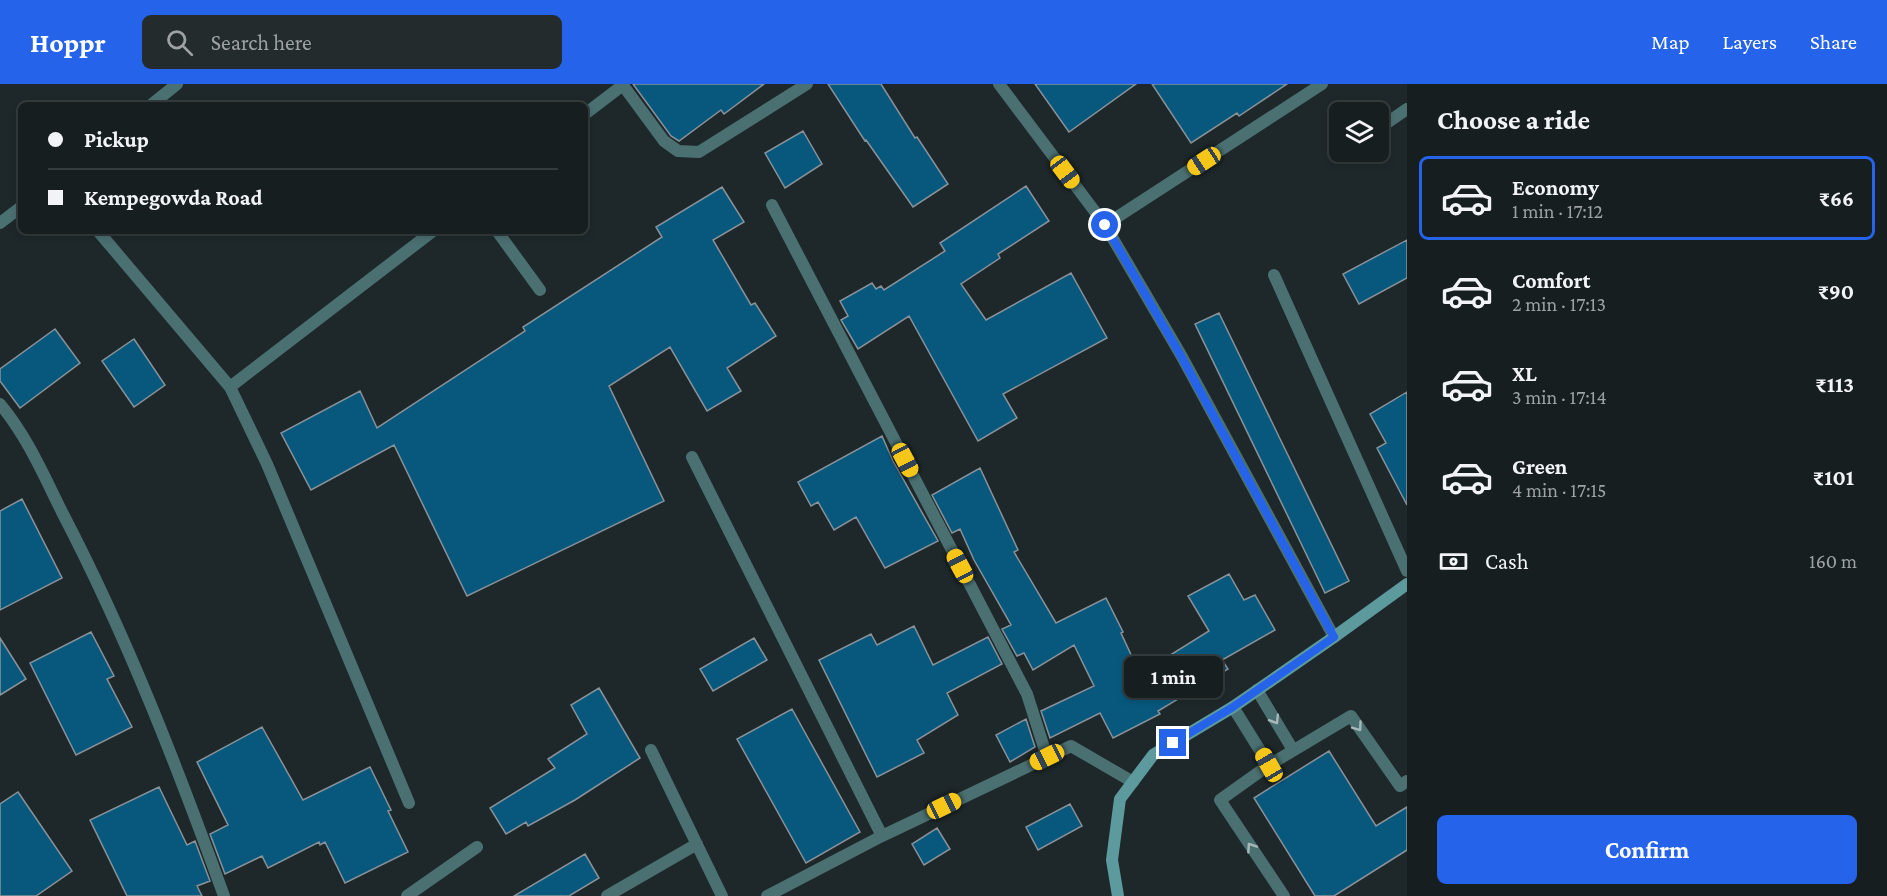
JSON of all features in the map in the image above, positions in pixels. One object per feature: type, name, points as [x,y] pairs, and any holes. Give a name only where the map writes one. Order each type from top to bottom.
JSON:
[{"type":"street","points":[[155,102],[177,84]]},
{"type":"street","points":[[588,112],[622,85],[664,141],[678,151],[699,152],[807,84]]},
{"type":"street","points":[[999,84],[1105,225],[1181,356],[1334,637]]},
{"type":"street","points":[[1105,225],[1322,84]]},
{"type":"street","points":[[1389,121],[1407,109]]},
{"type":"street","points":[[772,205],[1027,694],[1047,757]]},
{"type":"street","points":[[0,223],[18,209]]},
{"type":"street","points":[[101,234],[230,387],[267,464],[409,803]]},
{"type":"street","points":[[230,387],[429,234]]},
{"type":"street","points":[[499,234],[540,290]]},
{"type":"street","points":[[1274,274],[1407,571]]},
{"type":"street","points":[[0,404],[16,423],[80,546],[141,678],[185,788],[224,896]]},
{"type":"street","points":[[692,457],[882,836]]},
{"type":"street","points":[[1118,896],[1112,860],[1119,799],[1153,755],[1233,707],[1407,584]]},
{"type":"street","points":[[1257,690],[1293,750]]},
{"type":"street","points":[[1233,707],[1269,765]]},
{"type":"street","points":[[1284,896],[1220,800],[1269,765],[1351,716],[1400,786],[1407,781]]},
{"type":"street","points":[[766,896],[882,836],[1071,746],[1133,782]]},
{"type":"street","points":[[651,750],[722,896]]},
{"type":"street","points":[[607,896],[697,844]]},
{"type":"street","points":[[407,896],[477,848]]},
{"type":"building","points":[[633,84],[764,84],[724,114],[721,110],[679,141],[671,136]]},
{"type":"building","points":[[828,84],[881,84],[915,138],[917,137],[948,184],[913,207],[865,141]]},
{"type":"building","points":[[1035,84],[1136,84],[1069,132]]},
{"type":"building","points":[[1152,84],[1287,84],[1239,116],[1237,113],[1191,143]]},
{"type":"building","points":[[803,131],[822,164],[785,188],[765,153]]},
{"type":"building","points":[[1026,186],[1049,221],[998,254],[1000,258],[961,284],[986,320],[1071,273],[1107,338],[1003,394],[1017,418],[978,441],[909,316],[858,349],[841,320],[848,316],[840,301],[872,283],[876,289],[881,286],[884,290],[945,251],[940,243]]},
{"type":"building","points":[[722,187],[744,222],[713,240],[751,305],[755,303],[776,336],[727,368],[741,391],[707,411],[670,347],[609,386],[664,501],[467,596],[394,445],[311,490],[281,433],[360,391],[377,428],[525,331],[523,327],[662,237],[656,227]]},
{"type":"building","points":[[1407,240],[1407,278],[1359,304],[1343,274]]},
{"type":"building","points":[[1219,313],[1349,581],[1325,593],[1195,324]]},
{"type":"building","points":[[55,329],[80,363],[20,408],[0,381],[0,369]]},
{"type":"building","points":[[134,339],[165,385],[134,407],[102,361]]},
{"type":"building","points":[[1407,392],[1407,505],[1377,448],[1386,443],[1370,414]]},
{"type":"building","points":[[882,436],[893,461],[938,541],[885,568],[856,517],[834,530],[818,502],[811,506],[798,482]]},
{"type":"building","points":[[980,468],[1018,550],[1014,552],[1056,623],[1106,598],[1140,674],[1209,631],[1188,596],[1229,574],[1244,600],[1255,595],[1275,630],[1222,660],[1228,669],[1158,711],[1160,714],[1113,738],[1100,713],[1050,738],[1041,711],[1094,686],[1074,645],[1033,670],[1024,653],[1017,656],[1002,629],[1011,625],[974,560],[960,529],[952,533],[932,495]]},
{"type":"building","points":[[22,499],[62,578],[0,610],[0,511]]},
{"type":"building","points":[[914,626],[933,665],[988,637],[1002,664],[947,693],[958,715],[917,740],[924,753],[877,777],[819,660],[871,634],[877,645]]},
{"type":"building","points":[[91,632],[114,676],[107,679],[132,727],[76,755],[30,663]]},
{"type":"building","points":[[0,638],[26,679],[0,695]]},
{"type":"building","points":[[754,638],[767,660],[713,691],[700,669]]},
{"type":"building","points":[[599,688],[640,758],[575,800],[528,826],[526,822],[506,834],[490,808],[555,768],[548,759],[587,734],[571,705]]},
{"type":"building","points":[[792,709],[860,832],[806,863],[737,739]]},
{"type":"building","points":[[1026,719],[1035,747],[1010,762],[996,735]]},
{"type":"building","points":[[262,727],[303,800],[370,767],[408,852],[345,883],[325,842],[320,845],[319,842],[268,868],[262,856],[225,874],[210,834],[228,825],[197,762]]},
{"type":"building","points":[[1329,751],[1376,826],[1407,807],[1407,850],[1334,896],[1315,896],[1254,798]]},
{"type":"building","points":[[159,787],[187,845],[195,841],[210,881],[197,886],[202,896],[127,896],[90,820]]},
{"type":"building","points":[[18,792],[72,871],[36,896],[0,896],[0,804]]},
{"type":"building","points":[[1070,804],[1082,826],[1038,850],[1026,827]]},
{"type":"building","points":[[937,828],[950,849],[924,865],[912,844]]},
{"type":"building","points":[[585,854],[599,878],[569,896],[514,896]]},
{"type":"route","points":[[1105,225],[1181,356],[1334,637],[1233,707],[1173,743]]}]
